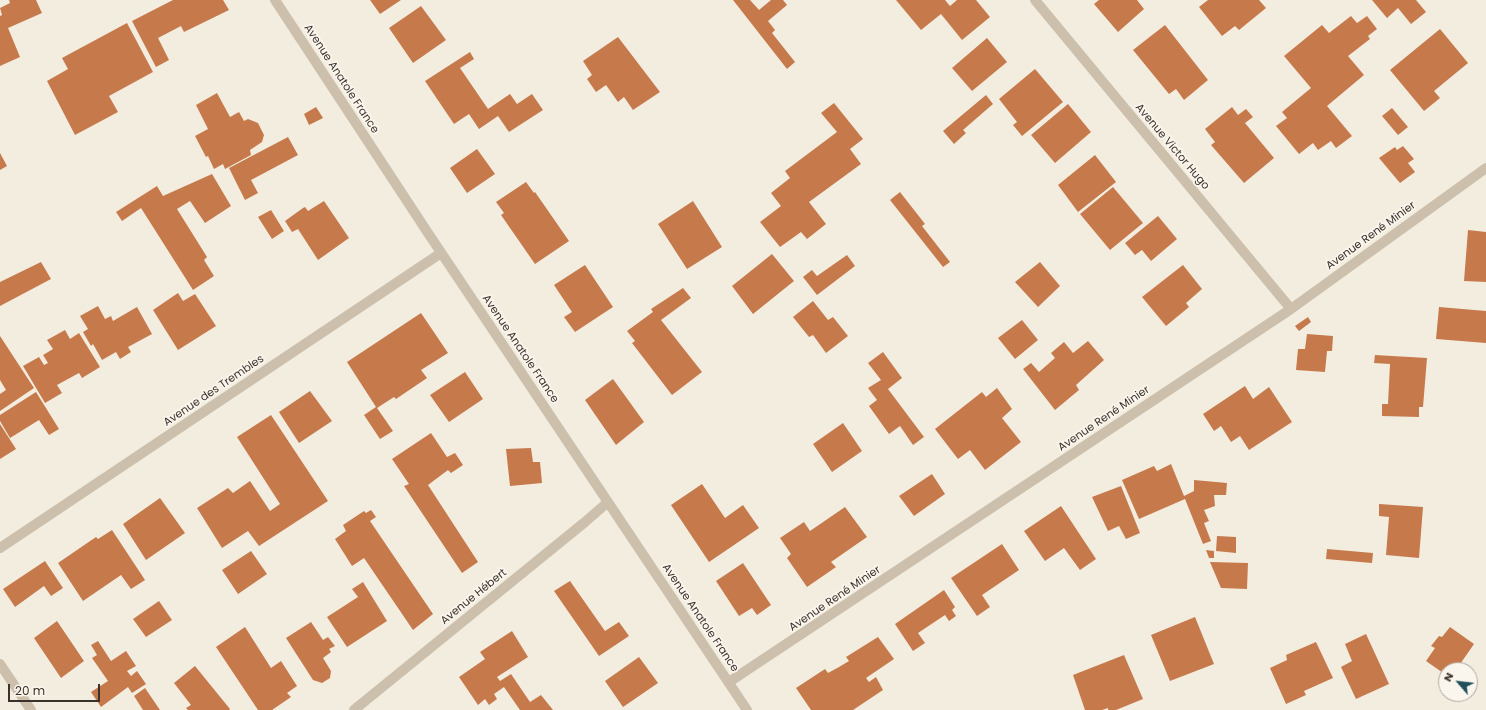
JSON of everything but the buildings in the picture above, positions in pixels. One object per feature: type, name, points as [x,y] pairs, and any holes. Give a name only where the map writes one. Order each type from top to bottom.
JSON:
[{"type":"street","name":"Avenue Anatole France","points":[[275,0],[441,253],[747,710]]},
{"type":"street","name":"Avenue Victor Hugo","points":[[1035,0],[1291,309]]},
{"type":"street","name":"Avenue René Minier","points":[[729,682],[1291,309],[1486,168]]},
{"type":"street","name":"Avenue des Trembles","points":[[0,548],[441,253]]},
{"type":"street","name":"Avenue Hébert","points":[[354,710],[608,502]]},
{"type":"street","points":[[0,664],[31,710]]}]
